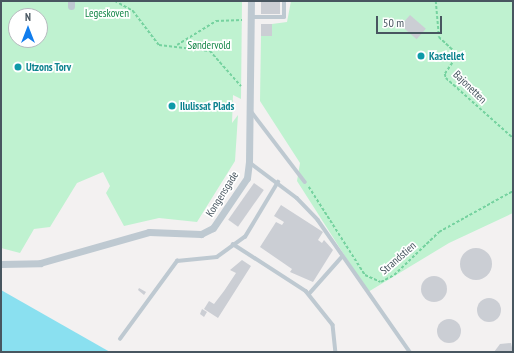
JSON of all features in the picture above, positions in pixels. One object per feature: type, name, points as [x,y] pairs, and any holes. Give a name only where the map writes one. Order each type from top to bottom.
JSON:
[{"type":"street","name":"Kongensgade","points":[[1,264],[40,263],[149,232],[200,234],[213,228],[247,178],[249,162],[251,1]]},
{"type":"lane","points":[[251,18],[284,17],[284,1]]},
{"type":"lane","points":[[250,110],[305,182]]},
{"type":"lane","points":[[249,162],[278,182],[318,220],[341,258],[410,352]]},
{"type":"lane","points":[[120,339],[177,261],[217,256],[245,237],[278,182]]},
{"type":"lane","points":[[233,244],[309,294],[333,325],[336,352]]},
{"type":"lane","points":[[309,294],[341,258]]},
{"type":"path","points":[[115,1],[133,10],[159,45],[174,45],[210,50],[250,94]]},
{"type":"path","name":"Bajonetten","points":[[436,1],[439,37],[458,55],[445,74],[446,78],[513,138]]},
{"type":"path","points":[[174,45],[184,43],[216,21],[251,18]]},
{"type":"path","name":"Strandstien","points":[[305,182],[365,275],[378,282],[394,275],[439,232],[513,191]]},
{"type":"green space","points":[[1,1],[242,1],[241,99],[233,95],[232,123],[238,115],[235,161],[197,222],[159,218],[124,226],[106,193],[110,186],[103,172],[77,183],[50,227],[34,229],[20,253],[1,248]]},
{"type":"green space","points":[[291,1],[513,1],[513,213],[449,243],[368,292],[297,181],[300,163],[260,101],[261,36],[272,36],[272,24],[287,22]]},
{"type":"water","points":[[1,290],[110,352],[1,352]]},
{"type":"building","points":[[261,1],[280,1],[280,14],[261,14]]},
{"type":"building","points":[[410,15],[426,29],[417,39],[401,26]]},
{"type":"building","points":[[261,24],[272,24],[272,36],[261,36]]},
{"type":"building","points":[[254,183],[264,190],[238,227],[228,220]]},
{"type":"building","points":[[281,205],[323,232],[318,240],[322,243],[324,240],[333,250],[313,282],[290,272],[292,269],[260,247],[276,222],[282,225],[284,222],[274,216]]},
{"type":"building","points":[[473,248],[479,248],[488,252],[492,264],[488,276],[479,280],[473,280],[464,276],[460,267],[460,261],[464,252]]},
{"type":"building","points":[[242,260],[251,266],[218,318],[204,309],[209,301],[214,304],[236,273],[230,270]]},
{"type":"building","points":[[434,276],[443,280],[447,289],[443,298],[434,302],[425,298],[421,289],[425,280]]},
{"type":"building","points":[[139,288],[146,292],[144,295],[138,290]]},
{"type":"building","points":[[489,298],[498,301],[501,310],[498,319],[489,322],[480,319],[477,310],[480,301]]},
{"type":"building","points":[[202,309],[207,312],[204,317],[200,314]]},
{"type":"building","points":[[449,319],[458,322],[461,331],[458,340],[449,343],[440,340],[437,331],[440,322]]},
{"type":"building","points":[[511,343],[513,352],[494,352],[500,344]]},
{"type":"place","name":"Kastellet","points":[[421,56]]},
{"type":"place","name":"Utzons Torv","points":[[18,67]]},
{"type":"place","name":"Ilulissat Plads","points":[[172,106]]},
{"type":"park label","name":"Legeskoven","points":[[107,13]]},
{"type":"park label","name":"Søndervold","points":[[209,45]]}]
